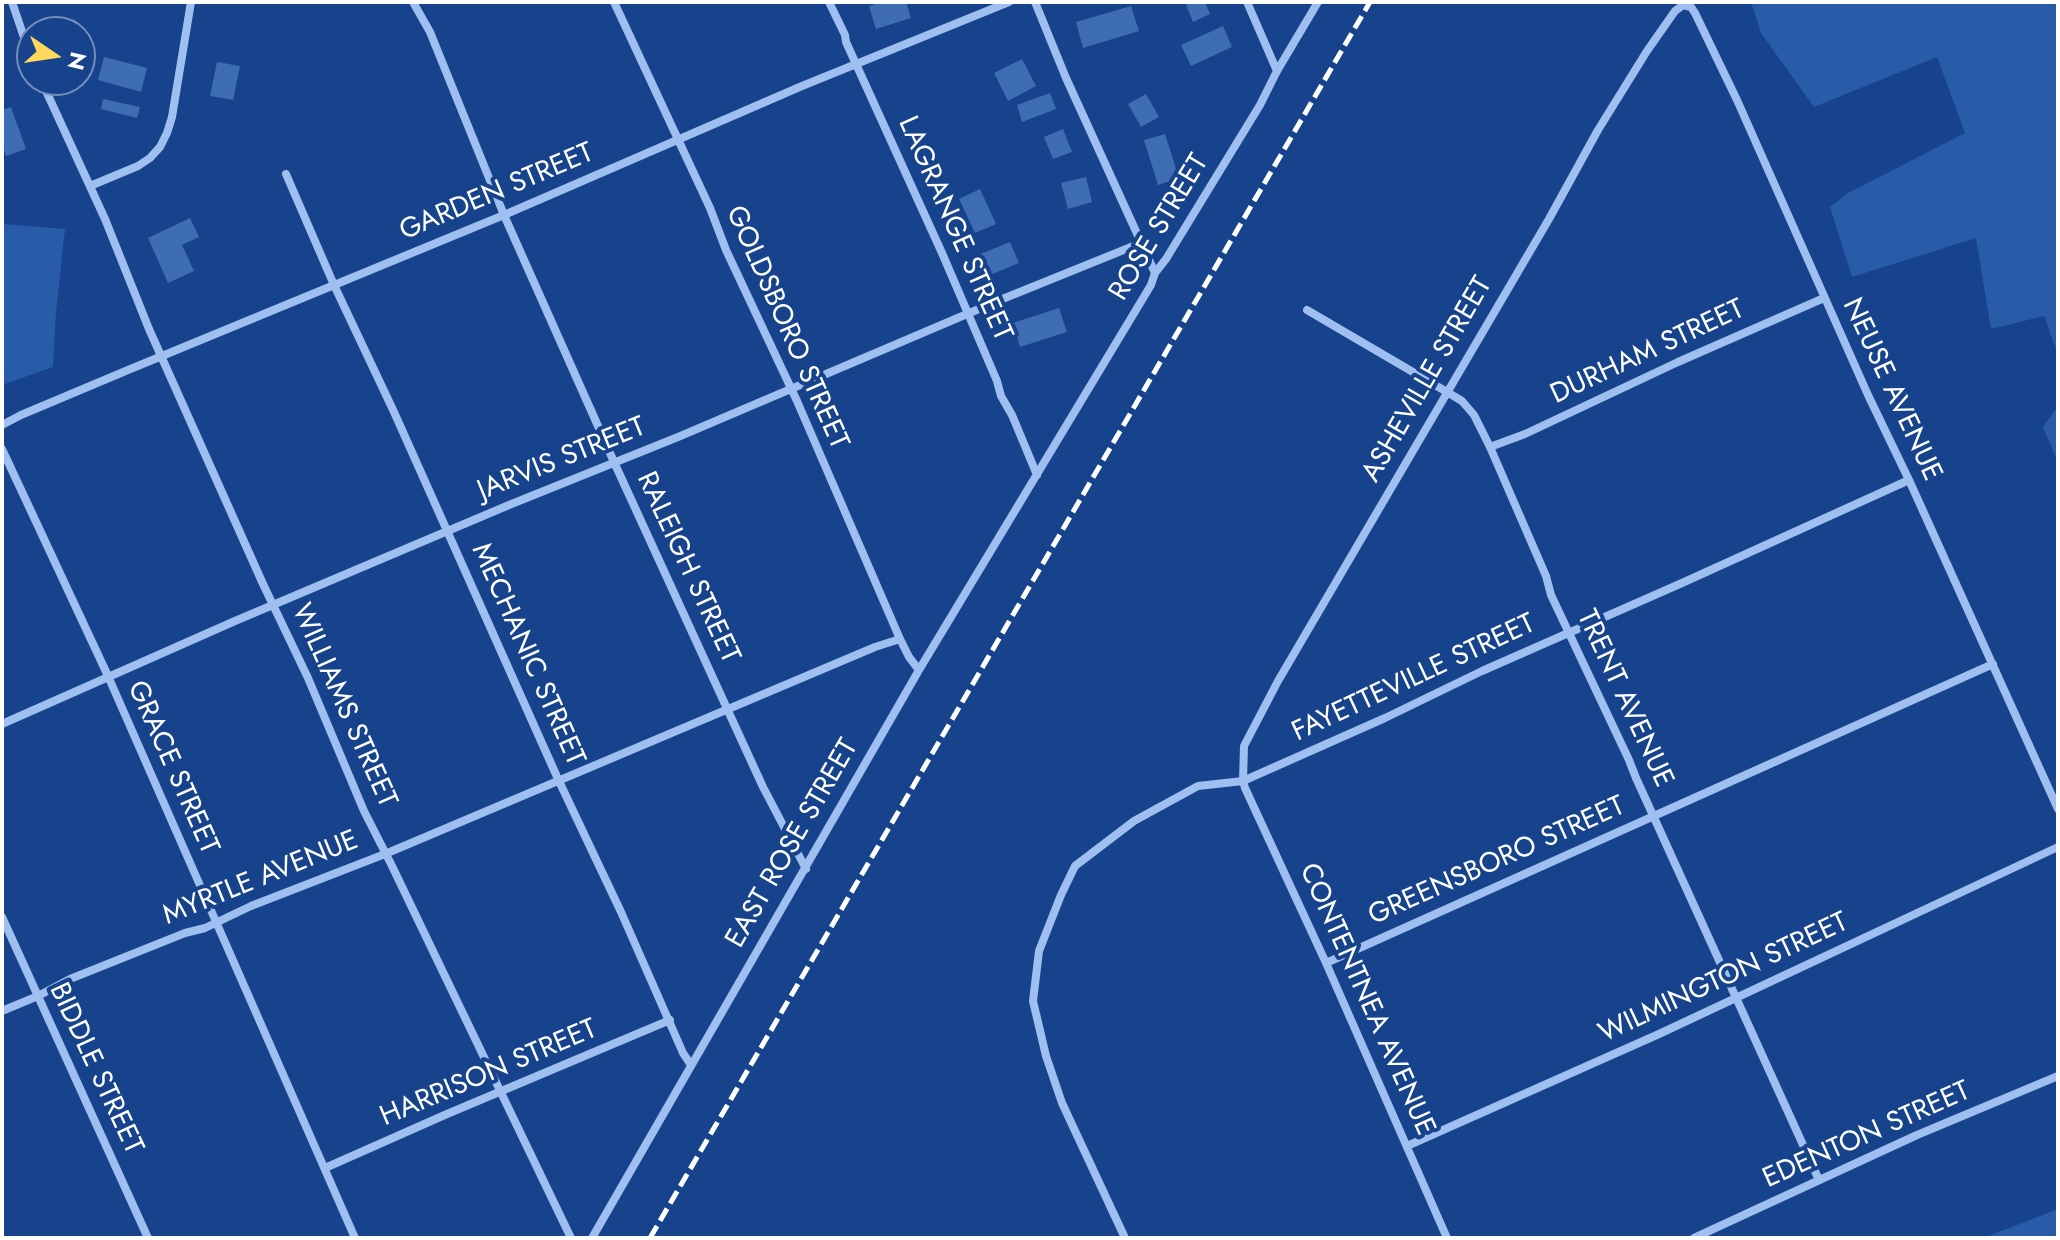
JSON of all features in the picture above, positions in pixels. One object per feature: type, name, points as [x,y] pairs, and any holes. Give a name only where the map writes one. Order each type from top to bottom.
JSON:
[{"type":"street","points":[[90,186],[138,166],[160,147],[172,117],[191,2]]},
{"type":"street","name":"RALEIGH STREET","points":[[413,2],[436,46],[504,215],[614,462],[763,787],[806,869]]},
{"type":"street","name":"GOLDSBORO STREET","points":[[614,2],[900,639],[919,670]]},
{"type":"street","name":"LAGRANGE STREET","points":[[829,2],[942,253],[1037,475]]},
{"type":"street","name":"GARDEN STREET","points":[[2,425],[1009,2]]},
{"type":"street","points":[[1035,2],[1066,78],[1155,273]]},
{"type":"street","points":[[1247,2],[1277,71]]},
{"type":"street","name":"ROSE STREET","points":[[1037,475],[1151,285],[1155,273],[1252,118],[1318,2]]},
{"type":"street","name":"NEUSE AVENUE","points":[[1675,11],[1683,5],[1691,7],[1737,100],[1824,298],[2058,809]]},
{"type":"street","name":"ASHEVILLE STREET","points":[[1243,781],[1244,746],[1278,681],[1598,130],[1675,11]]},
{"type":"street","name":"WILLIAMS STREET","points":[[48,96],[308,678],[364,811],[571,1238]]},
{"type":"street","name":"MECHANIC STREET","points":[[286,174],[558,779],[691,1065]]},
{"type":"street","name":"JARVIS STREET","points":[[2,724],[274,604],[1136,245],[1140,240]]},
{"type":"street","name":"DURHAM STREET","points":[[1490,447],[1824,298]]},
{"type":"street","name":"TRENT AVENUE","points":[[1307,310],[1462,401],[1474,415],[1546,576],[1551,595],[1819,1180]]},
{"type":"street","name":"GRACE STREET","points":[[2,449],[108,676],[355,1238]]},
{"type":"street","name":"EAST ROSE STREET","points":[[592,1238],[919,670],[1037,475]]},
{"type":"street","name":"FAYETTEVILLE STREET","points":[[1125,1238],[1062,1103],[1046,1056],[1033,1001],[1039,951],[1075,866],[1134,821],[1198,786],[1243,781],[1909,480]]},
{"type":"street","name":"MYRTLE AVENUE","points":[[2,1011],[70,979],[217,923],[251,906],[385,854],[558,779],[900,639]]},
{"type":"street","name":"GREENSBORO STREET","points":[[1326,963],[1993,664]]},
{"type":"street","name":"CONTENTNEA AVENUE","points":[[1243,781],[1447,1238]]},
{"type":"street","name":"WILMINGTON STREET","points":[[1407,1146],[1659,1034],[2058,847]]},
{"type":"street","name":"BIDDLE STREET","points":[[2,917],[148,1238]]},
{"type":"street","name":"HARRISON STREET","points":[[325,1168],[670,1020]]},
{"type":"street","name":"EDENTON STREET","points":[[1694,1238],[1917,1135],[2058,1076]]},
{"type":"shaded area","points":[[1751,2],[2058,2],[2058,355],[2044,316],[1991,329],[1976,238],[1852,277],[1830,207],[1848,193],[1965,133],[1937,57],[1814,107],[1761,33]]},
{"type":"shaded area","points":[[2,224],[65,229],[53,367],[2,385]]},
{"type":"shaded area","points":[[2058,406],[2058,462],[2043,427]]},
{"type":"shaded area","points":[[2058,1209],[2058,1238],[1983,1238],[2035,1218]]},
{"type":"building","points":[[882,2],[906,2],[911,18],[876,29],[869,6]]},
{"type":"building","points":[[1185,2],[1205,2],[1210,14],[1193,22]]},
{"type":"building","points":[[1131,6],[1139,31],[1083,48],[1076,22]]},
{"type":"building","points":[[1223,26],[1232,47],[1191,66],[1181,45]]},
{"type":"building","points":[[104,57],[147,68],[141,92],[98,80]]},
{"type":"building","points":[[1022,59],[1036,86],[1008,101],[994,73]]},
{"type":"building","points":[[217,62],[240,66],[233,100],[210,96]]},
{"type":"building","points":[[1050,93],[1056,109],[1022,122],[1017,105]]},
{"type":"building","points":[[1146,94],[1159,117],[1141,127],[1128,104]]},
{"type":"building","points":[[103,99],[140,107],[137,118],[101,109]]},
{"type":"building","points":[[11,107],[26,149],[6,156],[2,144],[2,110]]},
{"type":"building","points":[[1063,129],[1072,152],[1053,159],[1044,137]]},
{"type":"building","points":[[1165,134],[1179,178],[1158,185],[1144,140]]},
{"type":"building","points":[[1086,177],[1092,202],[1068,209],[1061,183]]},
{"type":"building","points":[[980,189],[996,224],[975,233],[959,199]]},
{"type":"building","points":[[190,218],[199,237],[182,245],[194,271],[168,283],[148,238]]},
{"type":"building","points":[[1010,242],[1019,263],[980,279],[971,258]]},
{"type":"building","points":[[1059,308],[1067,332],[1020,347],[1013,323]]},
{"type":"railway","points":[[650,1238],[1370,2]]}]
